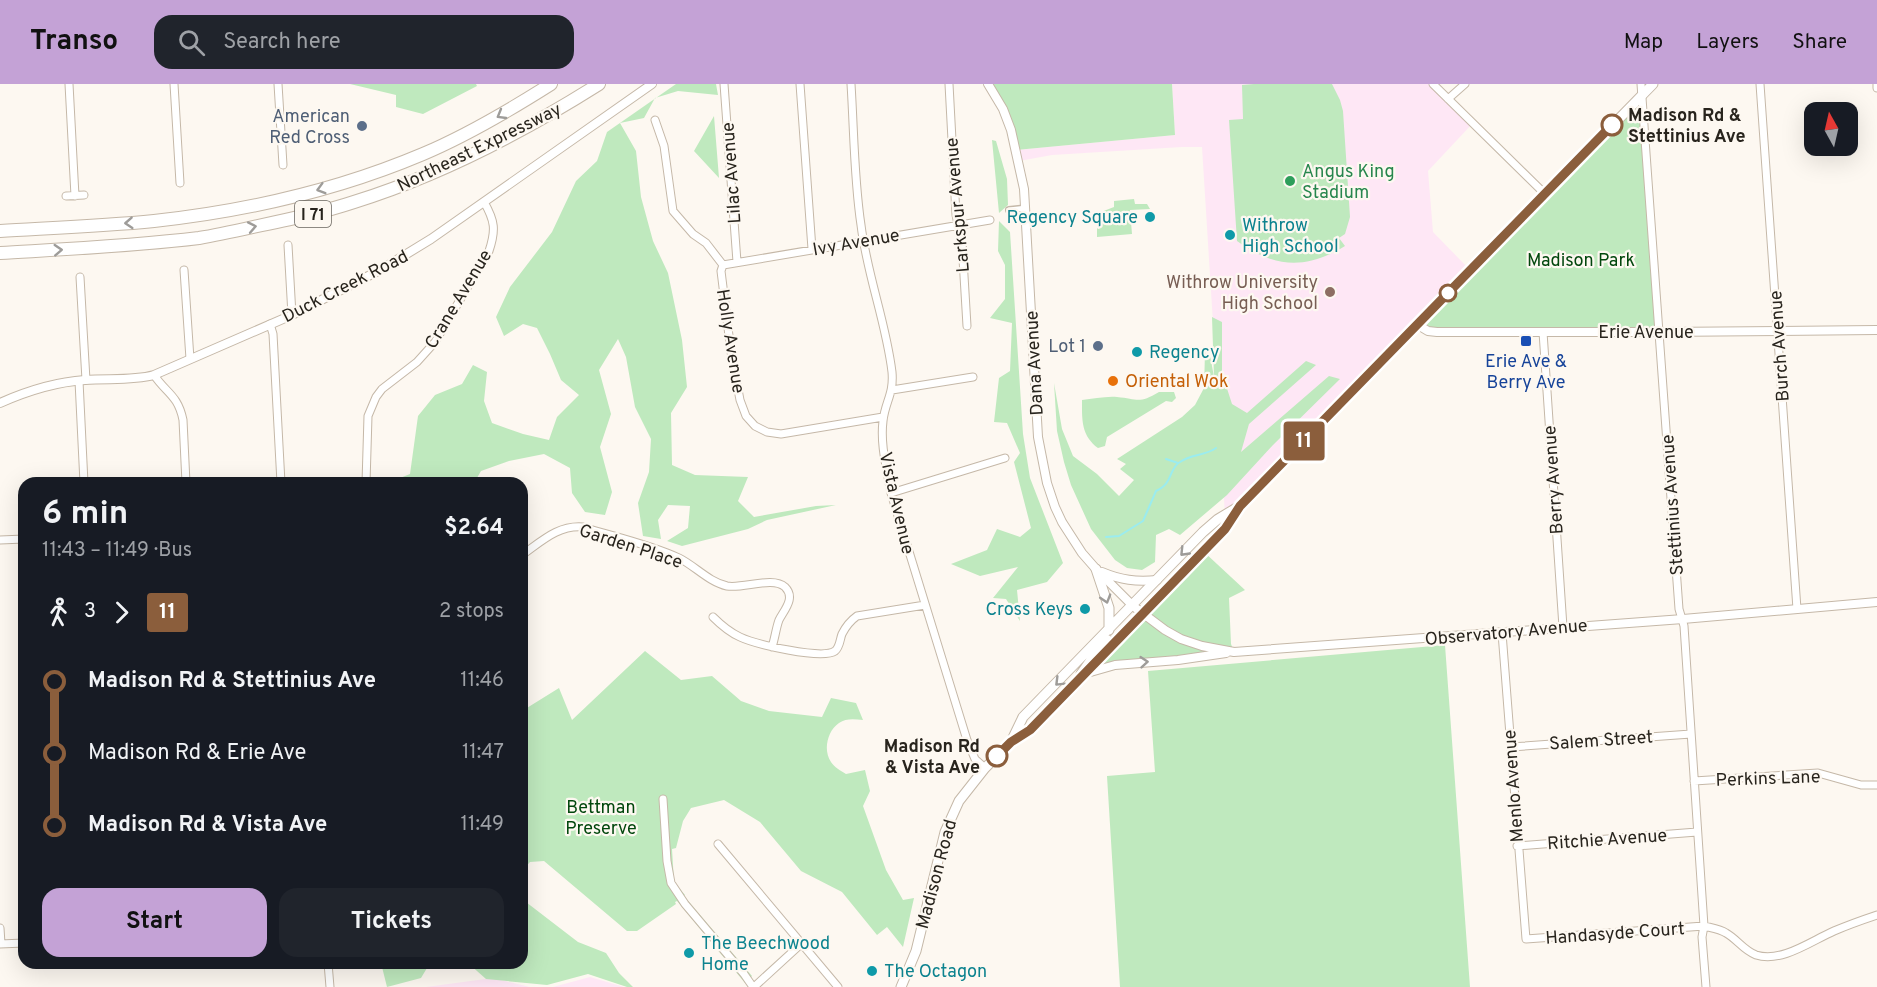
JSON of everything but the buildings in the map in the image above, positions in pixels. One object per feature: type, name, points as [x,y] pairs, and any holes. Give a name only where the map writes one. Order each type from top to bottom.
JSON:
[{"type":"highway","name":"Northeast Expressway","points":[[0,231],[154,221],[220,212],[288,198],[366,176],[424,153],[496,118],[551,84]]},
{"type":"highway","name":"Northeast Expressway","points":[[0,253],[115,246],[202,237],[293,219],[355,202],[423,177],[495,143],[559,110],[599,84]]},
{"type":"main road","name":"Madison Road","points":[[901,987],[916,951],[949,820],[965,790],[1011,742],[1030,730],[1087,673],[1225,529],[1240,506],[1653,84]]},
{"type":"main road","name":"Madison Road","points":[[1011,742],[1023,717],[1218,519],[1240,506]]},
{"type":"main road","points":[[1096,569],[1109,608],[1109,630]]},
{"type":"main road","points":[[1069,691],[1095,654],[1132,614],[1133,606]]},
{"type":"street","points":[[69,84],[71,196],[84,195]]},
{"type":"street","points":[[174,84],[180,183]]},
{"type":"street","points":[[278,84],[283,165]]},
{"type":"street","name":"Duck Creek Road","points":[[0,403],[48,386],[82,380],[154,375],[292,315],[382,269],[431,238],[652,84]]},
{"type":"street","name":"Lilac Avenue","points":[[724,84],[737,262]]},
{"type":"street","points":[[800,84],[812,249]]},
{"type":"street","name":"Vista Avenue","points":[[851,84],[860,225],[888,345],[892,390],[884,417],[884,457],[891,493],[972,754],[985,768]]},
{"type":"street","name":"Larkspur Avenue","points":[[949,84],[956,215],[962,242],[967,326]]},
{"type":"street","name":"Dana Avenue","points":[[988,84],[1011,130],[1021,170],[1026,208],[1038,437],[1047,483],[1055,507],[1072,538],[1096,569],[1144,614]]},
{"type":"street","points":[[1433,84],[1545,194]]},
{"type":"street","points":[[1448,99],[1465,84]]},
{"type":"street","name":"Stettinius Avenue","points":[[1641,84],[1679,609],[1683,619],[1695,781],[1706,987]]},
{"type":"street","name":"Burch Avenue","points":[[1760,84],[1797,609]]},
{"type":"street","points":[[655,120],[664,146],[673,211],[693,234],[706,243],[723,265]]},
{"type":"street","name":"Crane Avenue","points":[[366,477],[368,416],[371,406],[382,389],[417,362],[435,342],[489,251],[494,224],[492,215],[484,202]]},
{"type":"street","points":[[1009,210],[1026,208]]},
{"type":"street","name":"Ivy Avenue","points":[[723,265],[990,220]]},
{"type":"street","points":[[288,245],[292,315]]},
{"type":"street","name":"Holly Avenue","points":[[723,265],[721,271],[731,352],[742,407],[750,421],[761,429],[781,434],[884,417]]},
{"type":"street","points":[[184,270],[190,359]]},
{"type":"street","points":[[80,277],[84,477]]},
{"type":"street","points":[[270,324],[273,334],[281,477]]},
{"type":"street","name":"Erie Avenue","points":[[1418,325],[1428,331],[1437,332],[1877,330]]},
{"type":"street","name":"Berry Avenue","points":[[1543,332],[1563,627]]},
{"type":"street","points":[[154,375],[160,384],[169,390],[181,410],[186,477]]},
{"type":"street","points":[[892,390],[974,377]]},
{"type":"street","points":[[891,493],[1005,458]]},
{"type":"street","name":"Garden Place","points":[[528,551],[558,530],[572,526],[583,527],[679,558],[715,581],[726,585],[744,586],[774,582],[785,588],[790,598],[780,619],[772,647]]},
{"type":"street","points":[[0,540],[18,539]]},
{"type":"street","points":[[1096,569],[1118,579],[1135,582],[1157,580]]},
{"type":"street","name":"Observatory Avenue","points":[[1144,614],[1180,639],[1234,652],[1683,619],[1877,602]]},
{"type":"street","points":[[713,617],[741,638],[772,647],[823,654],[838,649],[842,634],[850,621],[857,616],[925,605]]},
{"type":"street","name":"Menlo Avenue","points":[[1502,633],[1526,939]]},
{"type":"street","points":[[1087,673],[1115,665],[1178,660],[1234,652]]},
{"type":"street","name":"Salem Street","points":[[1511,747],[1691,734]]},
{"type":"street","name":"Perkins Lane","points":[[1695,781],[1818,773],[1861,785],[1877,785]]},
{"type":"street","points":[[663,799],[667,861],[671,883],[685,904],[753,987],[801,944]]},
{"type":"street","name":"Ritchie Avenue","points":[[1517,846],[1697,832]]},
{"type":"street","points":[[718,844],[838,987]]},
{"type":"street","points":[[1704,926],[1727,933],[1742,948],[1755,954],[1774,956],[1792,951],[1836,930],[1877,915]]},
{"type":"street","name":"Handasyde Court","points":[[1526,939],[1704,926]]},
{"type":"street","points":[[0,928],[0,944],[18,943]]},
{"type":"street","points":[[328,969],[330,987]]},
{"type":"shaded area","name":"Withrow University High School","points":[[1172,84],[1433,84],[1473,123],[1428,171],[1433,232],[1470,270],[1225,515],[1202,147],[1052,155],[1019,161],[1016,150],[1175,135]]},
{"type":"shaded area","points":[[590,977],[624,987],[553,987]]},
{"type":"shaded area","points":[[493,978],[530,987],[426,987]]},
{"type":"green space","points":[[350,84],[476,84],[477,86],[423,114],[396,107],[396,95]]},
{"type":"green space","points":[[676,84],[716,84],[718,95],[678,91],[657,98]]},
{"type":"green space","points":[[988,84],[1172,84],[1175,135],[1016,150],[1011,130]]},
{"type":"green space","name":"Angus King Stadium","points":[[1332,84],[1340,100],[1343,111],[1350,217],[1345,234],[1339,238],[1345,246],[1331,254],[1317,259],[1290,263],[1264,257],[1237,241],[1229,120],[1243,119],[1242,85]]},
{"type":"green space","name":"Madison Park","points":[[1642,96],[1660,332],[1437,332],[1418,325]]},
{"type":"green space","points":[[654,99],[644,118],[620,123],[636,151],[641,197],[653,241],[668,273],[682,340],[687,387],[671,413],[672,465],[695,475],[748,477],[738,501],[754,517],[816,506],[836,505],[767,520],[748,529],[682,546],[667,541],[688,528],[690,506],[668,505],[658,520],[661,539],[643,536],[638,503],[649,472],[651,439],[635,407],[626,357],[618,339],[599,370],[611,414],[600,447],[612,492],[605,515],[585,512],[572,493],[570,468],[544,454],[509,461],[481,471],[478,477],[402,477],[410,474],[418,416],[435,395],[462,384],[473,365],[487,372],[484,401],[492,423],[523,434],[549,440],[557,417],[579,395],[561,380],[537,328],[523,324],[504,336],[496,317],[510,287],[552,232],[576,181],[597,161],[607,132]]},
{"type":"green space","points":[[714,116],[719,178],[694,151]]},
{"type":"green space","points":[[992,140],[996,141],[1007,179],[1008,205],[999,213]]},
{"type":"green space","points":[[1134,199],[1135,204],[1147,204],[1150,209],[1130,210],[1132,234],[1097,237],[1097,225],[1102,219],[1101,212],[1114,207],[1114,201]]},
{"type":"green space","points":[[999,221],[1010,232],[1023,434],[1030,478],[1063,563],[1047,582],[1017,590],[1020,621],[1006,599],[993,598],[1018,567],[980,576],[951,564],[987,550],[997,529],[1020,537],[1031,528],[1014,462],[1020,453],[1007,423],[994,422],[999,378],[1010,371],[1012,323],[990,318],[1005,299],[1005,265],[998,251]]},
{"type":"green space","points":[[1212,317],[1222,322],[1222,373],[1232,404],[1247,413],[1306,361],[1316,365],[1249,424],[1241,452],[1329,376],[1340,379],[1273,445],[1227,495],[1180,535],[1169,529],[1156,535],[1155,562],[1142,570],[1127,568],[1115,560],[1091,529],[1071,485],[1057,431],[1054,383],[1062,429],[1073,456],[1097,474],[1119,496],[1134,480],[1120,469],[1126,464],[1117,459],[1182,417],[1195,405],[1204,388],[1205,352],[1210,355],[1214,377]]},
{"type":"green space","points":[[1159,392],[1174,392],[1176,398],[1172,402],[1166,401],[1107,437],[1105,446],[1098,448],[1088,438],[1083,421],[1082,400],[1104,397],[1142,399]]},
{"type":"green space","points":[[1203,551],[1245,590],[1229,598],[1231,644],[1234,652],[1087,673]]},
{"type":"green space","points":[[1445,645],[1470,987],[1120,987],[1107,776],[1155,772],[1148,671]]},
{"type":"green space","name":"Bettman Preserve","points":[[645,651],[681,680],[712,676],[741,701],[769,711],[822,717],[831,698],[856,703],[863,720],[842,721],[835,727],[829,736],[827,752],[832,764],[846,774],[865,770],[870,791],[863,806],[886,870],[903,900],[914,898],[903,947],[887,927],[877,935],[842,892],[801,871],[760,822],[724,800],[691,808],[683,821],[676,848],[672,849],[674,882],[752,976],[745,983],[677,901],[637,931],[627,931],[544,861],[530,862],[528,864],[528,707],[559,688],[572,720]]},
{"type":"green space","points":[[528,904],[578,942],[606,953],[619,973],[633,987],[588,974],[547,985],[486,979],[475,969],[528,969]]},
{"type":"green space","points":[[382,969],[426,969],[421,978],[387,987]]},
{"type":"waterway","points":[[1106,537],[1119,536],[1143,521],[1156,491],[1166,484],[1176,465],[1184,459],[1216,448]]},
{"type":"waterway","points":[[1166,459],[1178,463]]},
{"type":"bus line","name":"11","points":[[997,756],[1011,742],[1030,730],[1087,673],[1225,529],[1240,506],[1612,125]]},
{"type":"place","name":"Madison Rd & Stettinius Ave","points":[[1612,125]]},
{"type":"place","name":"American Red Cross","points":[[362,126]]},
{"type":"place","name":"Angus King Stadium","points":[[1290,181]]},
{"type":"place","name":"Regency Square","points":[[1150,217]]},
{"type":"place","name":"Withrow High School","points":[[1230,235]]},
{"type":"place","name":"Withrow University High School","points":[[1330,292]]},
{"type":"place","name":"Erie Ave & Berry Ave","points":[[1526,341]]},
{"type":"place","name":"Lot 1","points":[[1098,346]]},
{"type":"place","name":"Regency","points":[[1137,352]]},
{"type":"place","name":"Oriental Wok","points":[[1113,381]]},
{"type":"place","name":"Cross Keys","points":[[1085,609]]},
{"type":"place","name":"Madison Rd & Vista Ave","points":[[997,756]]},
{"type":"place","name":"The Beechwood Home","points":[[689,953]]},
{"type":"place","name":"The Octagon","points":[[872,971]]}]
